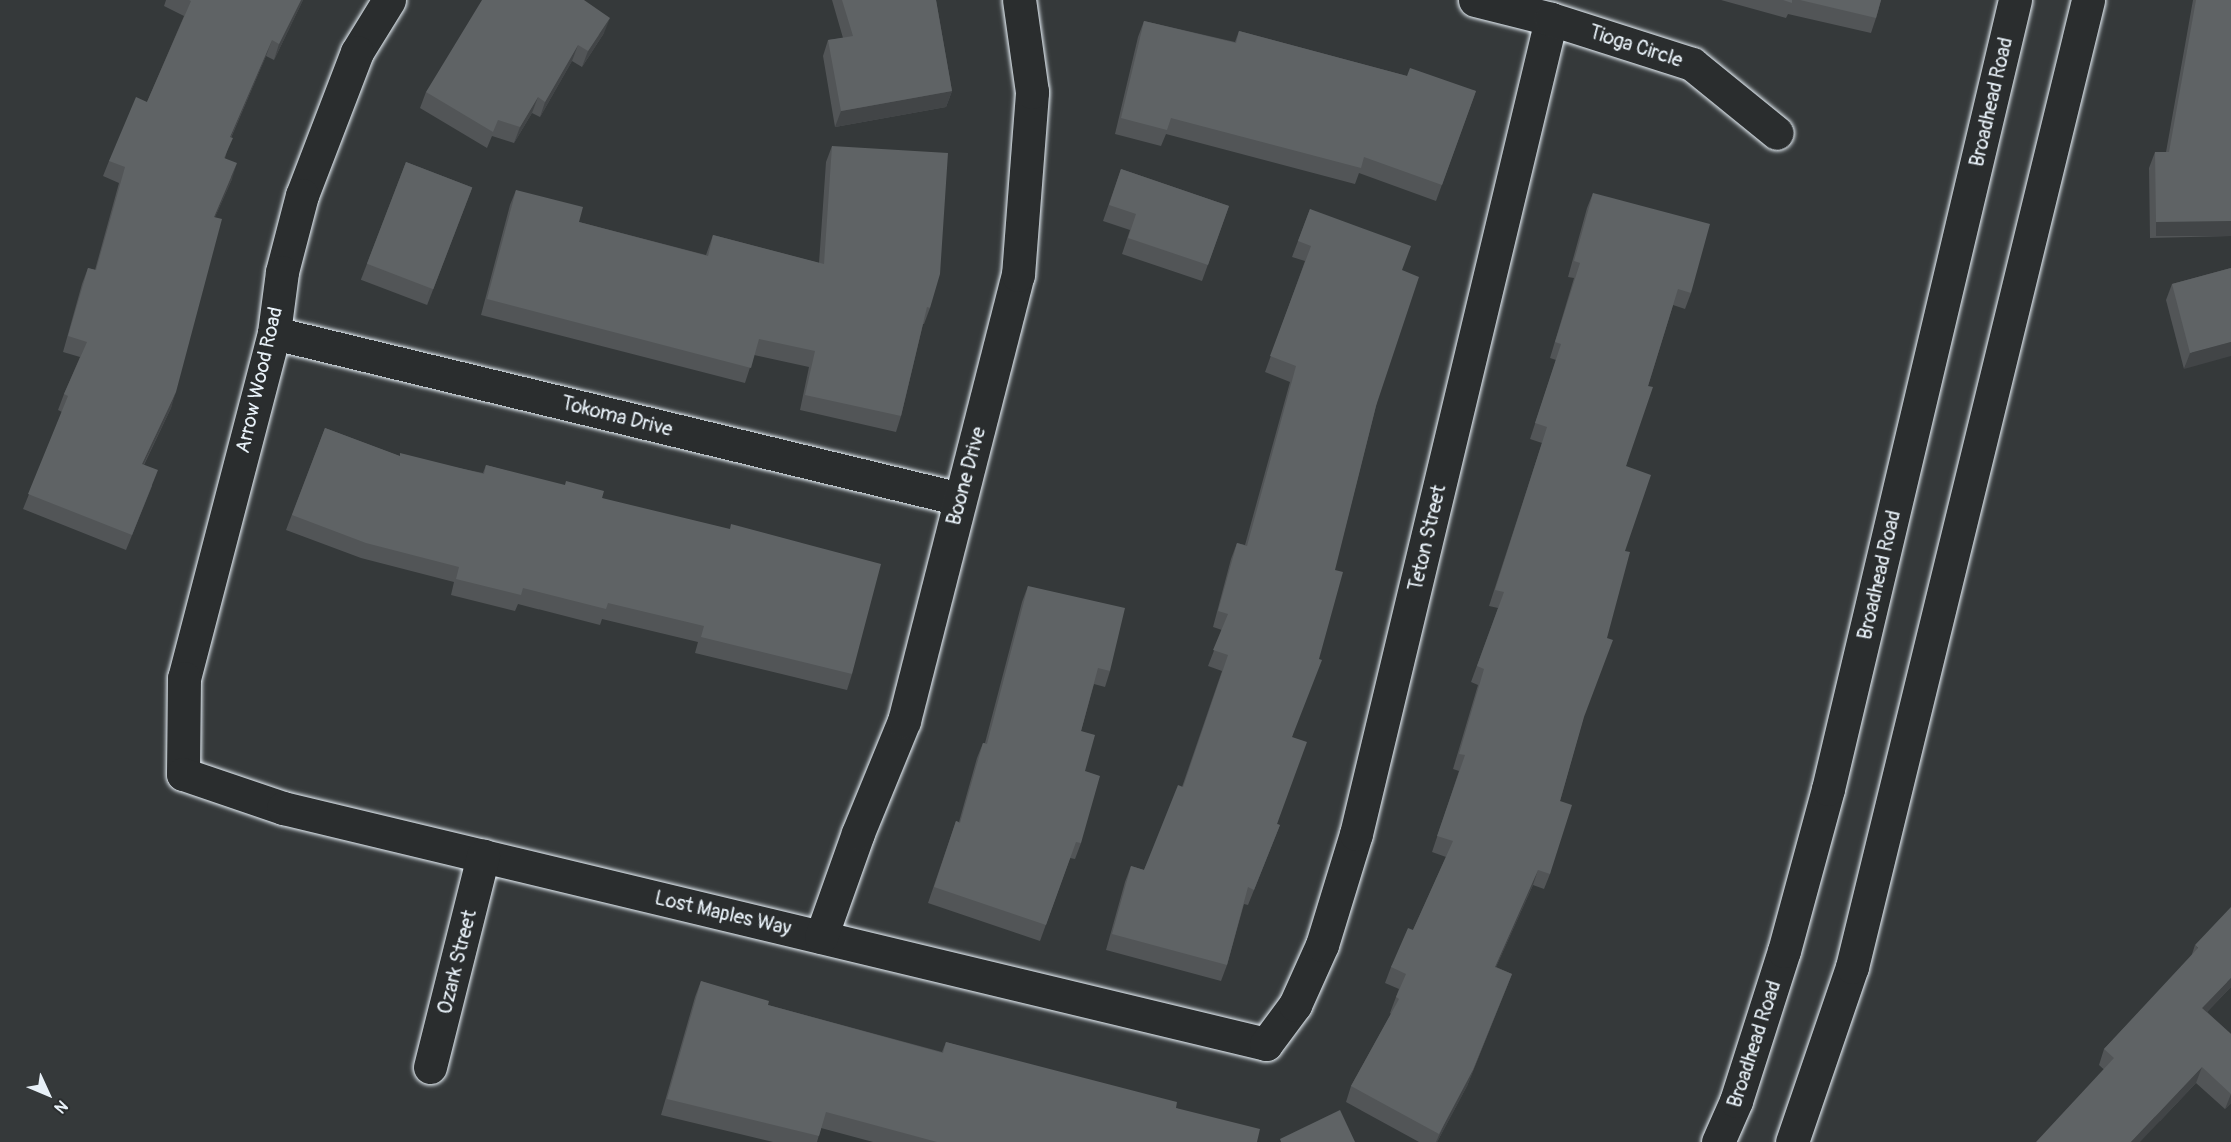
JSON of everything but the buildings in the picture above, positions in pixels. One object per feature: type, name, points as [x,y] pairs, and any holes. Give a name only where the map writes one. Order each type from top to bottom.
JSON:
[{"type":"street","name":"Arrow Wood Road","points":[[183,774],[184,678],[274,333],[282,272],[326,124],[357,52],[389,0]]},
{"type":"street","name":"Boone Drive","points":[[821,937],[858,833],[904,721],[1018,275],[1032,92],[1019,0]]},
{"type":"street","name":"Tioga Circle","points":[[1475,0],[1551,19],[1692,64],[1777,133]]},
{"type":"street","name":"Broadhead Road","points":[[1718,1142],[1736,1101],[1784,951],[1828,789],[2015,0]]},
{"type":"street","points":[[1792,1142],[1852,967],[2088,0]]},
{"type":"street","name":"Teton Street","points":[[1266,1044],[1296,1005],[1322,945],[1356,834],[1551,19]]},
{"type":"street","name":"Tokoma Drive","points":[[274,333],[960,499]]},
{"type":"street","name":"Lost Maples Way","points":[[183,774],[283,808],[1266,1044]]},
{"type":"street","name":"Ozark Street","points":[[430,1067],[483,856]]}]
